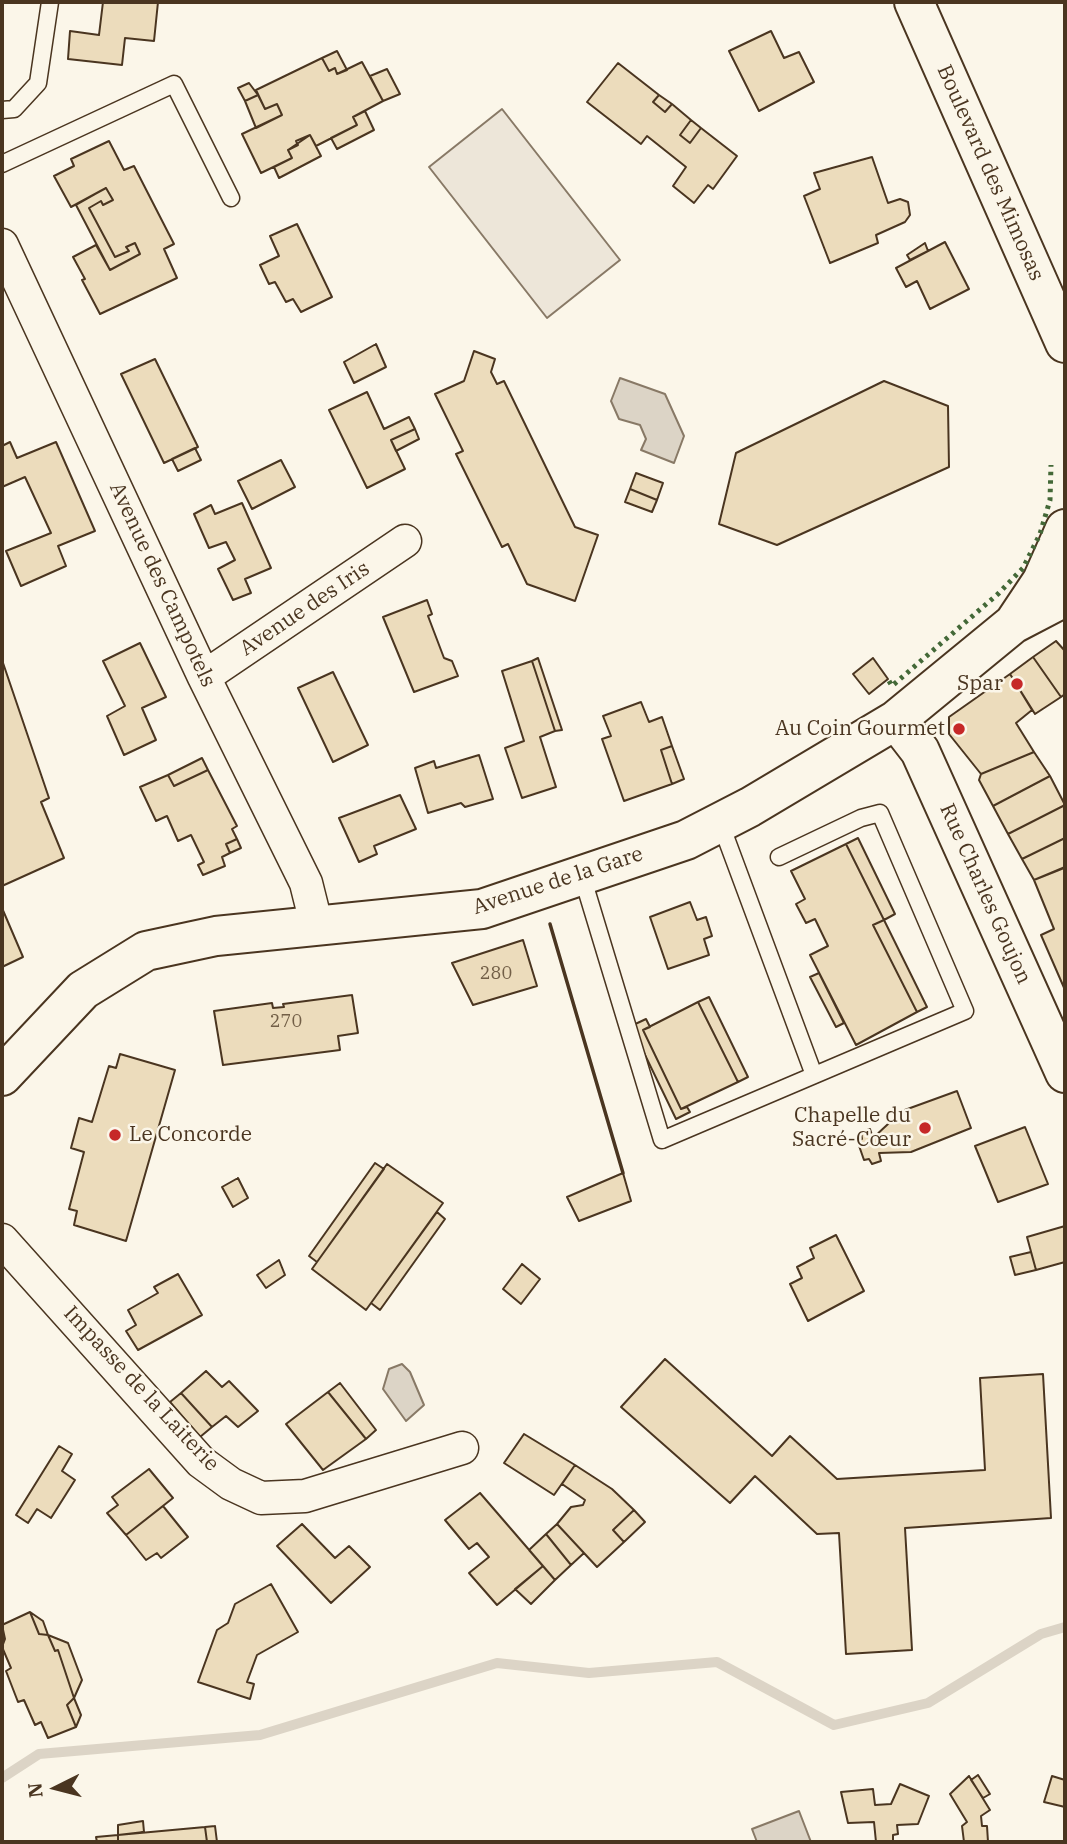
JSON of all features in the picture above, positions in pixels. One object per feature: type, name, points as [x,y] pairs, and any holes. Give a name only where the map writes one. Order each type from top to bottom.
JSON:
[{"type":"street","name":"Boulevard des Mimosas","points":[[914,2],[1065,343]]},
{"type":"street","name":"Avenue des Campotels","points":[[2,245],[204,677],[306,883],[317,927]]},
{"type":"street","name":"Avenue de la Gare","points":[[1013,624],[1042,581],[1063,539]]},
{"type":"street","name":"Avenue des Iris","points":[[204,677],[405,541]]},
{"type":"street","name":"Avenue de la Gare","points":[[2,1076],[83,990],[146,951],[216,936],[482,909],[686,840],[896,720],[1013,624],[1065,597]]},
{"type":"street","name":"Rue Charles Goujon","points":[[896,720],[920,751],[1065,1073]]},
{"type":"street","name":"Impasse de la Laiterie","points":[[2,1240],[201,1462],[231,1483],[261,1498],[305,1496],[462,1448]]},
{"type":"lane","points":[[2,110],[14,108],[38,83],[50,2]]},
{"type":"lane","points":[[2,164],[174,83],[231,198]]},
{"type":"lane","points":[[582,876],[662,1140],[965,1011],[880,813],[861,818],[779,857]]},
{"type":"lane","points":[[720,822],[814,1075]]},
{"type":"shaded area","points":[[502,109],[620,260],[547,318],[429,167]]},
{"type":"shaded area","points":[[620,378],[665,394],[684,436],[674,463],[641,450],[646,439],[640,425],[619,419],[611,401]]},
{"type":"shaded area","points":[[402,1364],[410,1372],[424,1405],[406,1421],[383,1389],[389,1369]]},
{"type":"shaded area","points":[[799,1811],[811,1842],[757,1842],[752,1829]]},
{"type":"building","points":[[103,2],[158,2],[154,41],[125,38],[122,65],[68,59],[70,31],[99,35]]},
{"type":"building","points":[[771,31],[784,58],[799,52],[814,82],[759,111],[729,51]]},
{"type":"building","points":[[337,51],[347,70],[337,74],[335,68],[329,71],[322,58]]},
{"type":"building","points":[[322,58],[329,71],[335,68],[337,74],[362,62],[383,101],[353,117],[357,125],[316,146],[310,135],[296,141],[298,145],[288,150],[292,158],[261,173],[242,134],[282,115],[277,104],[265,109],[256,90]]},
{"type":"building","points":[[618,63],[659,95],[653,102],[665,112],[672,104],[691,120],[680,135],[690,143],[701,128],[737,156],[713,189],[708,185],[694,203],[673,186],[686,167],[647,136],[641,144],[587,102]]},
{"type":"building","points":[[387,69],[400,94],[383,101],[370,76]]},
{"type":"building","points":[[249,83],[258,95],[245,101],[238,88]]},
{"type":"building","points":[[258,95],[265,109],[277,104],[282,115],[256,128],[245,101]]},
{"type":"building","points":[[659,95],[672,104],[665,112],[653,102]]},
{"type":"building","points":[[365,111],[374,130],[337,149],[331,138],[357,125],[353,117]]},
{"type":"building","points":[[691,120],[701,128],[690,143],[680,135]]},
{"type":"building","points":[[310,135],[321,156],[279,178],[274,167],[292,158],[288,150]]},
{"type":"building","points":[[109,141],[124,170],[134,166],[174,244],[164,249],[177,278],[100,314],[73,257],[96,245],[110,270],[140,254],[135,243],[126,247],[129,251],[115,257],[89,208],[101,201],[103,205],[113,200],[106,188],[71,207],[54,176],[74,166],[71,159]]},
{"type":"building","points":[[872,157],[888,203],[900,199],[908,202],[910,215],[905,222],[876,235],[878,243],[830,263],[804,196],[820,189],[814,173]]},
{"type":"building","points":[[106,188],[113,200],[103,205],[101,201],[89,208],[115,257],[129,251],[126,247],[135,243],[140,254],[110,270],[76,205]]},
{"type":"building","points":[[297,224],[332,297],[301,312],[293,299],[286,302],[275,282],[269,284],[260,265],[279,256],[270,236]]},
{"type":"building","points":[[945,242],[969,289],[930,309],[917,281],[906,287],[896,268]]},
{"type":"building","points":[[925,243],[928,251],[910,260],[907,255]]},
{"type":"building","points":[[376,344],[386,367],[354,383],[344,362]]},
{"type":"building","points":[[474,351],[495,359],[491,372],[497,384],[504,381],[575,527],[598,535],[575,601],[527,584],[508,544],[502,547],[456,454],[463,451],[435,394],[464,381]]},
{"type":"building","points":[[155,359],[198,447],[164,463],[121,374]]},
{"type":"building","points":[[884,381],[948,406],[949,467],[777,545],[719,524],[736,453]]},
{"type":"building","points":[[367,392],[384,429],[409,417],[415,429],[391,440],[405,469],[367,488],[329,410]]},
{"type":"building","points":[[415,429],[419,439],[396,451],[391,440]]},
{"type":"building","points":[[10,442],[17,458],[56,442],[95,531],[58,546],[66,566],[21,586],[6,551],[51,533],[25,477],[2,487],[2,446]]},
{"type":"building","points":[[195,448],[201,460],[178,471],[172,459]]},
{"type":"building","points":[[281,460],[295,487],[252,509],[238,481]]},
{"type":"building","points":[[636,473],[663,483],[657,500],[630,489]]},
{"type":"building","points":[[630,489],[657,500],[652,512],[625,502]]},
{"type":"building","points":[[242,503],[271,568],[245,579],[251,593],[233,600],[218,569],[235,560],[226,542],[209,548],[194,514],[211,505],[215,514]]},
{"type":"building","points":[[427,600],[432,614],[428,616],[444,658],[452,661],[458,676],[414,692],[383,617]]},
{"type":"building","points":[[1056,641],[1065,651],[1065,694],[1061,697],[1033,657]]},
{"type":"building","points":[[140,643],[166,697],[142,708],[156,740],[124,755],[107,716],[125,706],[103,661]]},
{"type":"building","points":[[1033,657],[1061,697],[1035,714],[1010,674]]},
{"type":"building","points":[[538,658],[562,730],[555,731],[532,661]]},
{"type":"building","points":[[873,658],[888,679],[869,694],[853,674]]},
{"type":"building","points":[[2,660],[49,798],[41,802],[64,858],[2,886]]},
{"type":"building","points":[[532,661],[555,731],[540,737],[556,787],[522,798],[505,748],[524,741],[502,671]]},
{"type":"building","points":[[333,672],[368,745],[333,762],[298,688]]},
{"type":"building","points":[[1010,674],[1032,710],[1016,723],[1034,752],[981,774],[949,734],[949,717]]},
{"type":"building","points":[[641,702],[649,722],[662,717],[672,746],[661,750],[672,784],[624,801],[602,739],[611,736],[603,716]]},
{"type":"building","points":[[672,746],[684,779],[672,784],[661,750]]},
{"type":"building","points":[[1034,752],[1050,776],[993,806],[979,780],[981,774]]},
{"type":"building","points":[[479,755],[493,799],[465,807],[461,803],[428,813],[415,768],[434,761],[436,768]]},
{"type":"building","points":[[202,758],[208,770],[174,786],[168,775]]},
{"type":"building","points":[[208,770],[237,826],[232,829],[237,839],[226,844],[230,853],[222,857],[225,866],[203,875],[198,865],[204,862],[191,835],[178,841],[167,816],[156,821],[140,787],[168,775],[174,786]]},
{"type":"building","points":[[1050,776],[1065,805],[1008,834],[993,806]]},
{"type":"building","points":[[400,795],[416,829],[374,846],[377,854],[359,862],[339,818]]},
{"type":"building","points":[[1065,805],[1065,838],[1022,859],[1008,834]]},
{"type":"building","points":[[858,838],[895,914],[884,920],[846,844]]},
{"type":"building","points":[[1065,838],[1065,867],[1034,880],[1022,859]]},
{"type":"building","points":[[237,839],[241,848],[230,853],[226,844]]},
{"type":"building","points":[[846,844],[884,920],[873,925],[917,1012],[856,1045],[810,955],[828,946],[815,919],[806,923],[796,904],[805,899],[791,871]]},
{"type":"building","points":[[1064,868],[1065,990],[1041,935],[1054,929],[1034,880]]},
{"type":"building","points":[[690,902],[697,920],[706,917],[712,936],[704,939],[709,955],[668,969],[650,917]]},
{"type":"building","points":[[2,908],[23,957],[2,967]]},
{"type":"building","points":[[884,920],[927,1007],[917,1012],[873,925]]},
{"type":"building","points":[[523,940],[537,986],[473,1005],[452,963]]},
{"type":"building","points":[[819,973],[844,1023],[836,1027],[810,977]]},
{"type":"building","points":[[352,995],[358,1033],[338,1036],[340,1050],[223,1065],[214,1011],[272,1003],[273,1008],[284,1007],[283,1004]]},
{"type":"building","points":[[709,997],[748,1077],[738,1082],[698,1002]]},
{"type":"building","points":[[698,1002],[738,1082],[681,1109],[643,1030]]},
{"type":"building","points":[[646,1019],[650,1027],[643,1030],[681,1109],[687,1107],[690,1112],[676,1119],[631,1026]]},
{"type":"building","name":"Le Concorde","points":[[120,1054],[175,1070],[126,1241],[74,1225],[77,1211],[69,1209],[84,1152],[71,1148],[79,1118],[92,1122],[109,1066],[116,1068]]},
{"type":"building","name":"Chapelle du Sacré-Cœur","points":[[957,1091],[971,1128],[911,1152],[879,1153],[881,1161],[872,1164],[869,1159],[864,1160],[857,1140],[862,1139],[861,1132],[870,1129],[873,1138],[902,1111]]},
{"type":"building","points":[[1025,1127],[1048,1184],[998,1202],[975,1146]]},
{"type":"building","points":[[375,1163],[384,1169],[317,1262],[309,1256]]},
{"type":"building","points":[[387,1164],[443,1203],[366,1310],[312,1269]]},
{"type":"building","points":[[623,1173],[631,1201],[579,1221],[567,1197]]},
{"type":"building","points":[[238,1178],[248,1198],[233,1207],[222,1187]]},
{"type":"building","points":[[437,1212],[445,1219],[380,1310],[371,1303]]},
{"type":"building","points":[[1065,1226],[1065,1262],[1036,1270],[1027,1237]]},
{"type":"building","points":[[836,1235],[864,1291],[808,1321],[790,1284],[802,1278],[797,1267],[814,1258],[810,1248]]},
{"type":"building","points":[[1031,1252],[1036,1270],[1015,1275],[1010,1257]]},
{"type":"building","points":[[279,1260],[285,1275],[266,1288],[257,1275]]},
{"type":"building","points":[[522,1264],[540,1279],[521,1304],[503,1289]]},
{"type":"building","points":[[178,1274],[202,1315],[138,1350],[126,1331],[136,1325],[128,1310],[158,1293],[154,1287]]},
{"type":"building","points":[[665,1359],[772,1456],[790,1436],[837,1479],[985,1470],[980,1378],[1043,1374],[1051,1518],[905,1528],[912,1650],[846,1654],[839,1533],[817,1534],[755,1476],[730,1503],[621,1407]]},
{"type":"building","points":[[206,1371],[222,1387],[229,1381],[258,1411],[238,1427],[226,1416],[212,1427],[181,1393]]},
{"type":"building","points":[[340,1383],[376,1430],[366,1439],[328,1392]]},
{"type":"building","points":[[328,1392],[366,1439],[323,1470],[286,1424]]},
{"type":"building","points":[[181,1393],[212,1427],[200,1437],[170,1402]]},
{"type":"building","points":[[524,1434],[575,1465],[554,1495],[504,1463]]},
{"type":"building","points":[[59,1446],[72,1454],[62,1471],[75,1480],[51,1518],[37,1509],[28,1523],[16,1515]]},
{"type":"building","points":[[575,1465],[612,1489],[634,1510],[613,1530],[624,1542],[597,1567],[557,1524],[571,1507],[583,1505],[585,1500],[562,1484]]},
{"type":"building","points":[[149,1469],[173,1498],[126,1535],[107,1513],[118,1505],[112,1497]]},
{"type":"building","points":[[480,1493],[543,1566],[497,1605],[469,1573],[489,1557],[477,1543],[469,1549],[445,1520]]},
{"type":"building","points":[[163,1506],[188,1537],[161,1558],[157,1553],[146,1560],[126,1535]]},
{"type":"building","points":[[634,1510],[645,1522],[624,1542],[613,1530]]},
{"type":"building","points":[[302,1524],[335,1558],[349,1546],[370,1567],[331,1603],[277,1546]]},
{"type":"building","points":[[557,1524],[584,1553],[571,1565],[546,1534]]},
{"type":"building","points":[[546,1534],[571,1565],[555,1580],[529,1550]]},
{"type":"building","points":[[543,1566],[555,1580],[531,1604],[515,1589]]},
{"type":"building","points":[[271,1584],[298,1632],[257,1655],[247,1682],[254,1684],[250,1699],[198,1682],[217,1630],[228,1623],[235,1604]]},
{"type":"building","points":[[30,1612],[39,1634],[48,1635],[55,1651],[58,1650],[74,1698],[67,1705],[76,1727],[48,1738],[41,1722],[35,1725],[24,1700],[18,1702],[6,1671],[11,1668],[2,1647],[5,1639],[2,1625]]},
{"type":"building","points":[[30,1612],[43,1621],[48,1635],[39,1634]]},
{"type":"building","points":[[48,1635],[68,1643],[82,1680],[74,1698],[58,1650],[55,1651]]},
{"type":"building","points":[[74,1698],[81,1715],[76,1727],[67,1705]]},
{"type":"building","points":[[978,1775],[990,1794],[983,1798],[971,1780]]},
{"type":"building","points":[[969,1776],[990,1810],[981,1816],[982,1826],[987,1826],[988,1842],[964,1842],[962,1826],[967,1822],[950,1794]]},
{"type":"building","points":[[1052,1776],[1065,1780],[1065,1807],[1044,1802]]},
{"type":"building","points":[[900,1784],[929,1796],[918,1824],[897,1825],[898,1834],[893,1835],[893,1842],[876,1842],[874,1822],[848,1823],[841,1792],[873,1789],[875,1805],[891,1804]]},
{"type":"building","points":[[143,1821],[144,1832],[118,1835],[118,1825]]},
{"type":"building","points":[[215,1826],[217,1842],[207,1842],[205,1827]]},
{"type":"building","points":[[205,1827],[207,1842],[118,1842],[118,1835]]},
{"type":"building","points":[[118,1835],[118,1842],[97,1842],[96,1837]]},
{"type":"waterway","points":[[2,1778],[39,1754],[260,1735],[497,1663],[589,1673],[717,1662],[834,1725],[928,1703],[1041,1634],[1065,1627]]},
{"type":"hedge","points":[[889,681],[892,686],[999,593],[1023,568],[1040,534],[1050,500],[1051,465]]},
{"type":"wall","points":[[550,924],[623,1173]]},
{"type":"place","name":"Spar","points":[[1017,684]]},
{"type":"place","name":"Au Coin Gourmet","points":[[959,729]]},
{"type":"place","name":"Chapelle du Sacré-Cœur","points":[[925,1128]]},
{"type":"place","name":"Le Concorde","points":[[115,1135]]}]
